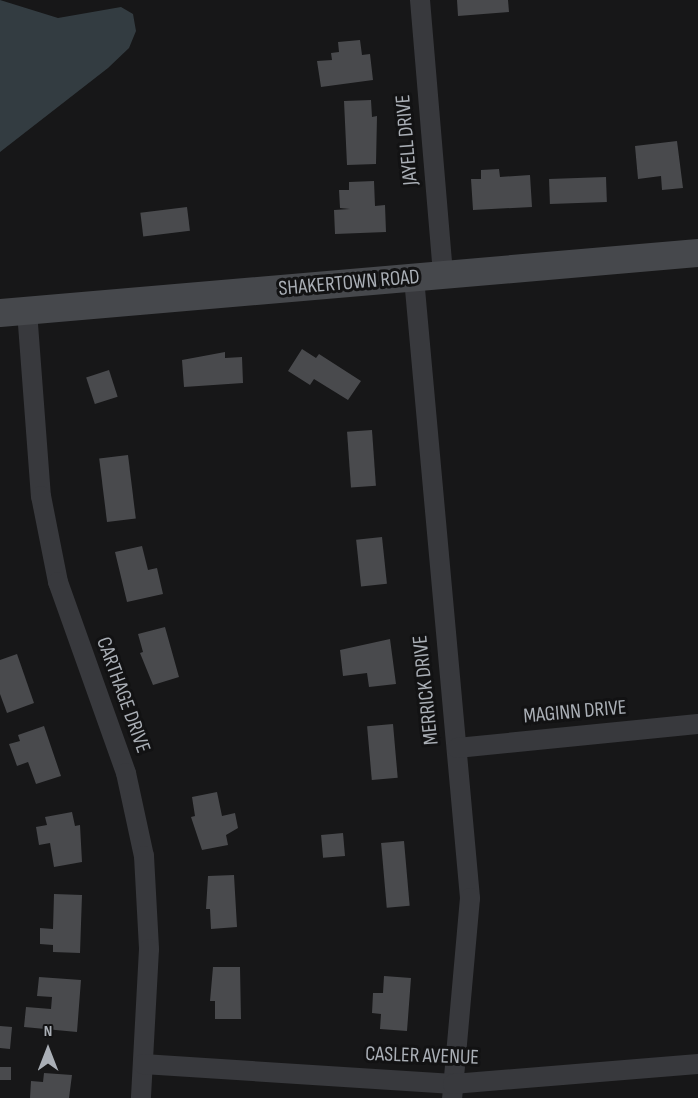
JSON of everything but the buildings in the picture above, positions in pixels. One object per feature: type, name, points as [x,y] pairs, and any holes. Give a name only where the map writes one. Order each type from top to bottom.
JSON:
[{"type":"street","name":"JAYELL DRIVE","points":[[420,0],[443,275]]},
{"type":"street","name":"SHAKERTOWN ROAD","points":[[13,312],[698,252]]},
{"type":"street","name":"MERRICK DRIVE","points":[[414,278],[470,898],[452,1091]]},
{"type":"street","name":"CARTHAGE DRIVE","points":[[13,312],[58,582],[118,748],[139,826],[149,939],[141,1098]]},
{"type":"street","name":"MAGINN DRIVE","points":[[457,748],[698,724]]},
{"type":"street","name":"CASLER AVENUE","points":[[143,1064],[452,1091],[698,1064]]},
{"type":"shaded area","points":[[0,0],[58,18],[121,7],[133,14],[136,31],[129,48],[108,68],[0,152]]}]
